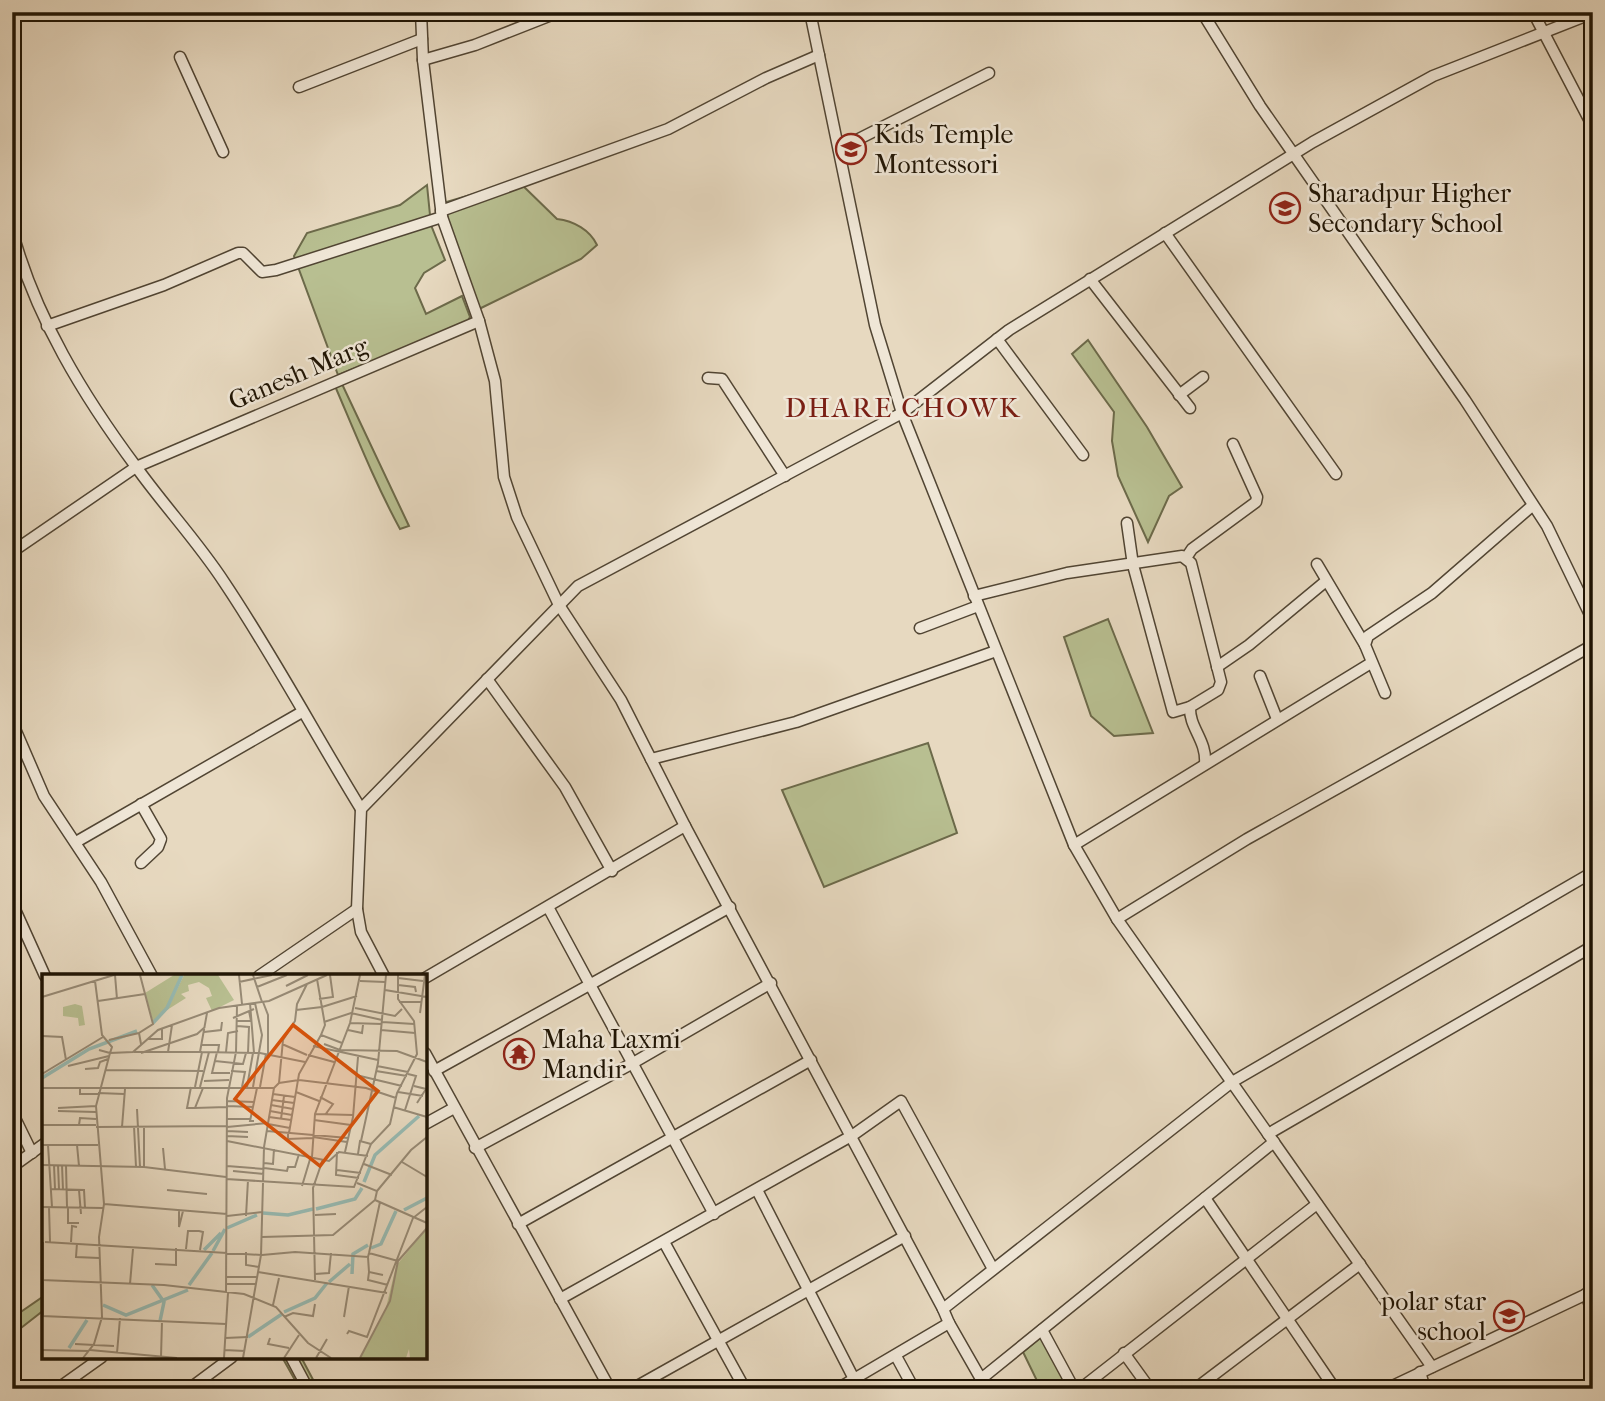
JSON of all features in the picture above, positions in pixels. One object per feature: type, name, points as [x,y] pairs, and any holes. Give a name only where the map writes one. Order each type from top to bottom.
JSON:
[{"type":"street","points":[[421,12],[423,60],[441,214],[479,321],[495,382],[504,477],[517,517],[559,605],[621,700],[685,827],[853,1135],[948,1323],[984,1384],[1042,1330],[1205,1198],[1271,1138],[1593,946]]},
{"type":"street","points":[[423,60],[475,45],[559,12]]},
{"type":"street","points":[[810,12],[876,325],[902,414],[1074,845],[1118,919],[1432,1367]]},
{"type":"street","points":[[1533,12],[1593,127]]},
{"type":"street","points":[[1203,13],[1293,154],[1465,400],[1566,563],[1593,621]]},
{"type":"street","points":[[360,809],[578,586],[902,414],[997,339],[1293,154],[1433,76],[1593,13]]},
{"type":"street","points":[[299,87],[422,39]]},
{"type":"street","points":[[47,326],[164,285],[238,253],[243,253],[262,272],[276,270],[441,214],[668,129],[766,78],[819,55]]},
{"type":"street","points":[[180,57],[223,152]]},
{"type":"street","points":[[839,149],[989,73]]},
{"type":"street","points":[[12,230],[21,266],[47,326],[87,394],[136,467],[224,582],[360,809],[356,909],[361,932],[383,974]]},
{"type":"street","points":[[1165,233],[1336,474]]},
{"type":"street","points":[[1090,279],[1190,408]]},
{"type":"street","name":"Ganesh Marg","points":[[12,552],[136,467],[479,321]]},
{"type":"street","points":[[997,339],[1083,455]]},
{"type":"street","points":[[1179,396],[1203,377]]},
{"type":"street","points":[[708,378],[722,379],[785,476]]},
{"type":"street","points":[[1186,558],[1192,549],[1256,502],[1257,496],[1233,444]]},
{"type":"street","points":[[1365,645],[1368,636],[1432,593],[1532,506]]},
{"type":"street","points":[[920,628],[976,601],[1067,573],[1132,563],[1182,556],[1191,563],[1221,682],[1218,690],[1190,707],[1173,712],[1132,563],[1127,523]]},
{"type":"street","points":[[1317,564],[1365,645],[1385,693]]},
{"type":"street","points":[[1217,667],[1249,645],[1326,581]]},
{"type":"street","points":[[1118,919],[1247,839],[1593,645]]},
{"type":"street","points":[[651,759],[796,722],[996,651]]},
{"type":"street","points":[[1074,845],[1371,663]]},
{"type":"street","points":[[1260,676],[1277,719]]},
{"type":"street","points":[[487,679],[565,787],[612,871]]},
{"type":"street","points":[[1190,707],[1189,715],[1206,748],[1205,764]]},
{"type":"street","points":[[76,842],[302,712]]},
{"type":"street","points":[[12,722],[44,796],[76,842],[151,974]]},
{"type":"street","points":[[141,804],[161,839],[158,847],[141,863]]},
{"type":"street","points":[[427,977],[685,827]]},
{"type":"street","points":[[943,1309],[1231,1082],[1593,872]]},
{"type":"street","points":[[12,903],[44,974]]},
{"type":"street","points":[[548,907],[714,1214]]},
{"type":"street","points":[[434,1071],[730,907]]},
{"type":"street","points":[[262,974],[356,909]]},
{"type":"street","points":[[475,1148],[633,1063],[771,983]]},
{"type":"street","points":[[427,1057],[560,1299],[605,1387]]},
{"type":"street","points":[[518,1224],[811,1059]]},
{"type":"street","points":[[560,1299],[853,1135],[901,1101],[993,1269]]},
{"type":"street","points":[[427,1123],[454,1108]]},
{"type":"street","points":[[12,1112],[32,1153]]},
{"type":"street","points":[[12,1167],[42,1146]]},
{"type":"street","points":[[757,1190],[855,1379]]},
{"type":"street","points":[[1205,1198],[1335,1389]]},
{"type":"street","points":[[1080,1389],[1245,1257],[1317,1204]]},
{"type":"street","points":[[632,1389],[905,1236]]},
{"type":"street","points":[[664,1242],[745,1389]]},
{"type":"street","points":[[1195,1389],[1360,1264]]},
{"type":"street","points":[[1386,1389],[1589,1293],[1593,1314]]},
{"type":"street","points":[[838,1389],[948,1323]]},
{"type":"street","points":[[1042,1330],[1074,1389]]},
{"type":"street","points":[[1124,1353],[1150,1389]]},
{"type":"street","points":[[896,1356],[914,1389]]},
{"type":"street","points":[[57,1389],[99,1359]]},
{"type":"street","points":[[189,1389],[229,1359]]},
{"type":"street","points":[[292,1359],[308,1389]]},
{"type":"street","points":[[1420,1372],[1425,1389]]},
{"type":"green space","points":[[518,181],[557,219],[581,227],[597,245],[581,259],[479,309],[440,204]]},
{"type":"green space","points":[[427,185],[431,225],[445,260],[424,273],[415,288],[426,314],[462,296],[470,317],[466,324],[338,375],[294,256],[307,233],[400,205]]},
{"type":"green space","points":[[1088,340],[1147,427],[1182,487],[1169,496],[1148,542],[1118,476],[1112,441],[1114,412],[1072,354]]},
{"type":"green space","points":[[342,384],[409,526],[400,529],[382,494],[335,386]]},
{"type":"green space","points":[[1108,619],[1153,733],[1114,736],[1091,716],[1064,637]]},
{"type":"green space","points":[[928,743],[957,833],[824,887],[782,790]]},
{"type":"green space","points":[[42,1297],[42,1312],[12,1335],[12,1318]]},
{"type":"green space","points":[[1041,1337],[1073,1389],[1041,1389],[1023,1352]]},
{"type":"green space","points":[[283,1359],[302,1359],[318,1389],[300,1389]]},
{"type":"place","name":"Kids Temple Montessori","points":[[851,149]]},
{"type":"place","name":"Sharadpur Higher Secondary School","points":[[1285,208]]},
{"type":"place","name":"Maha Laxmi Mandir","points":[[519,1054]]},
{"type":"place","name":"polar star school","points":[[1509,1316]]},
{"type":"district","name":"DHARE CHOWK","points":[[903,407]]}]
